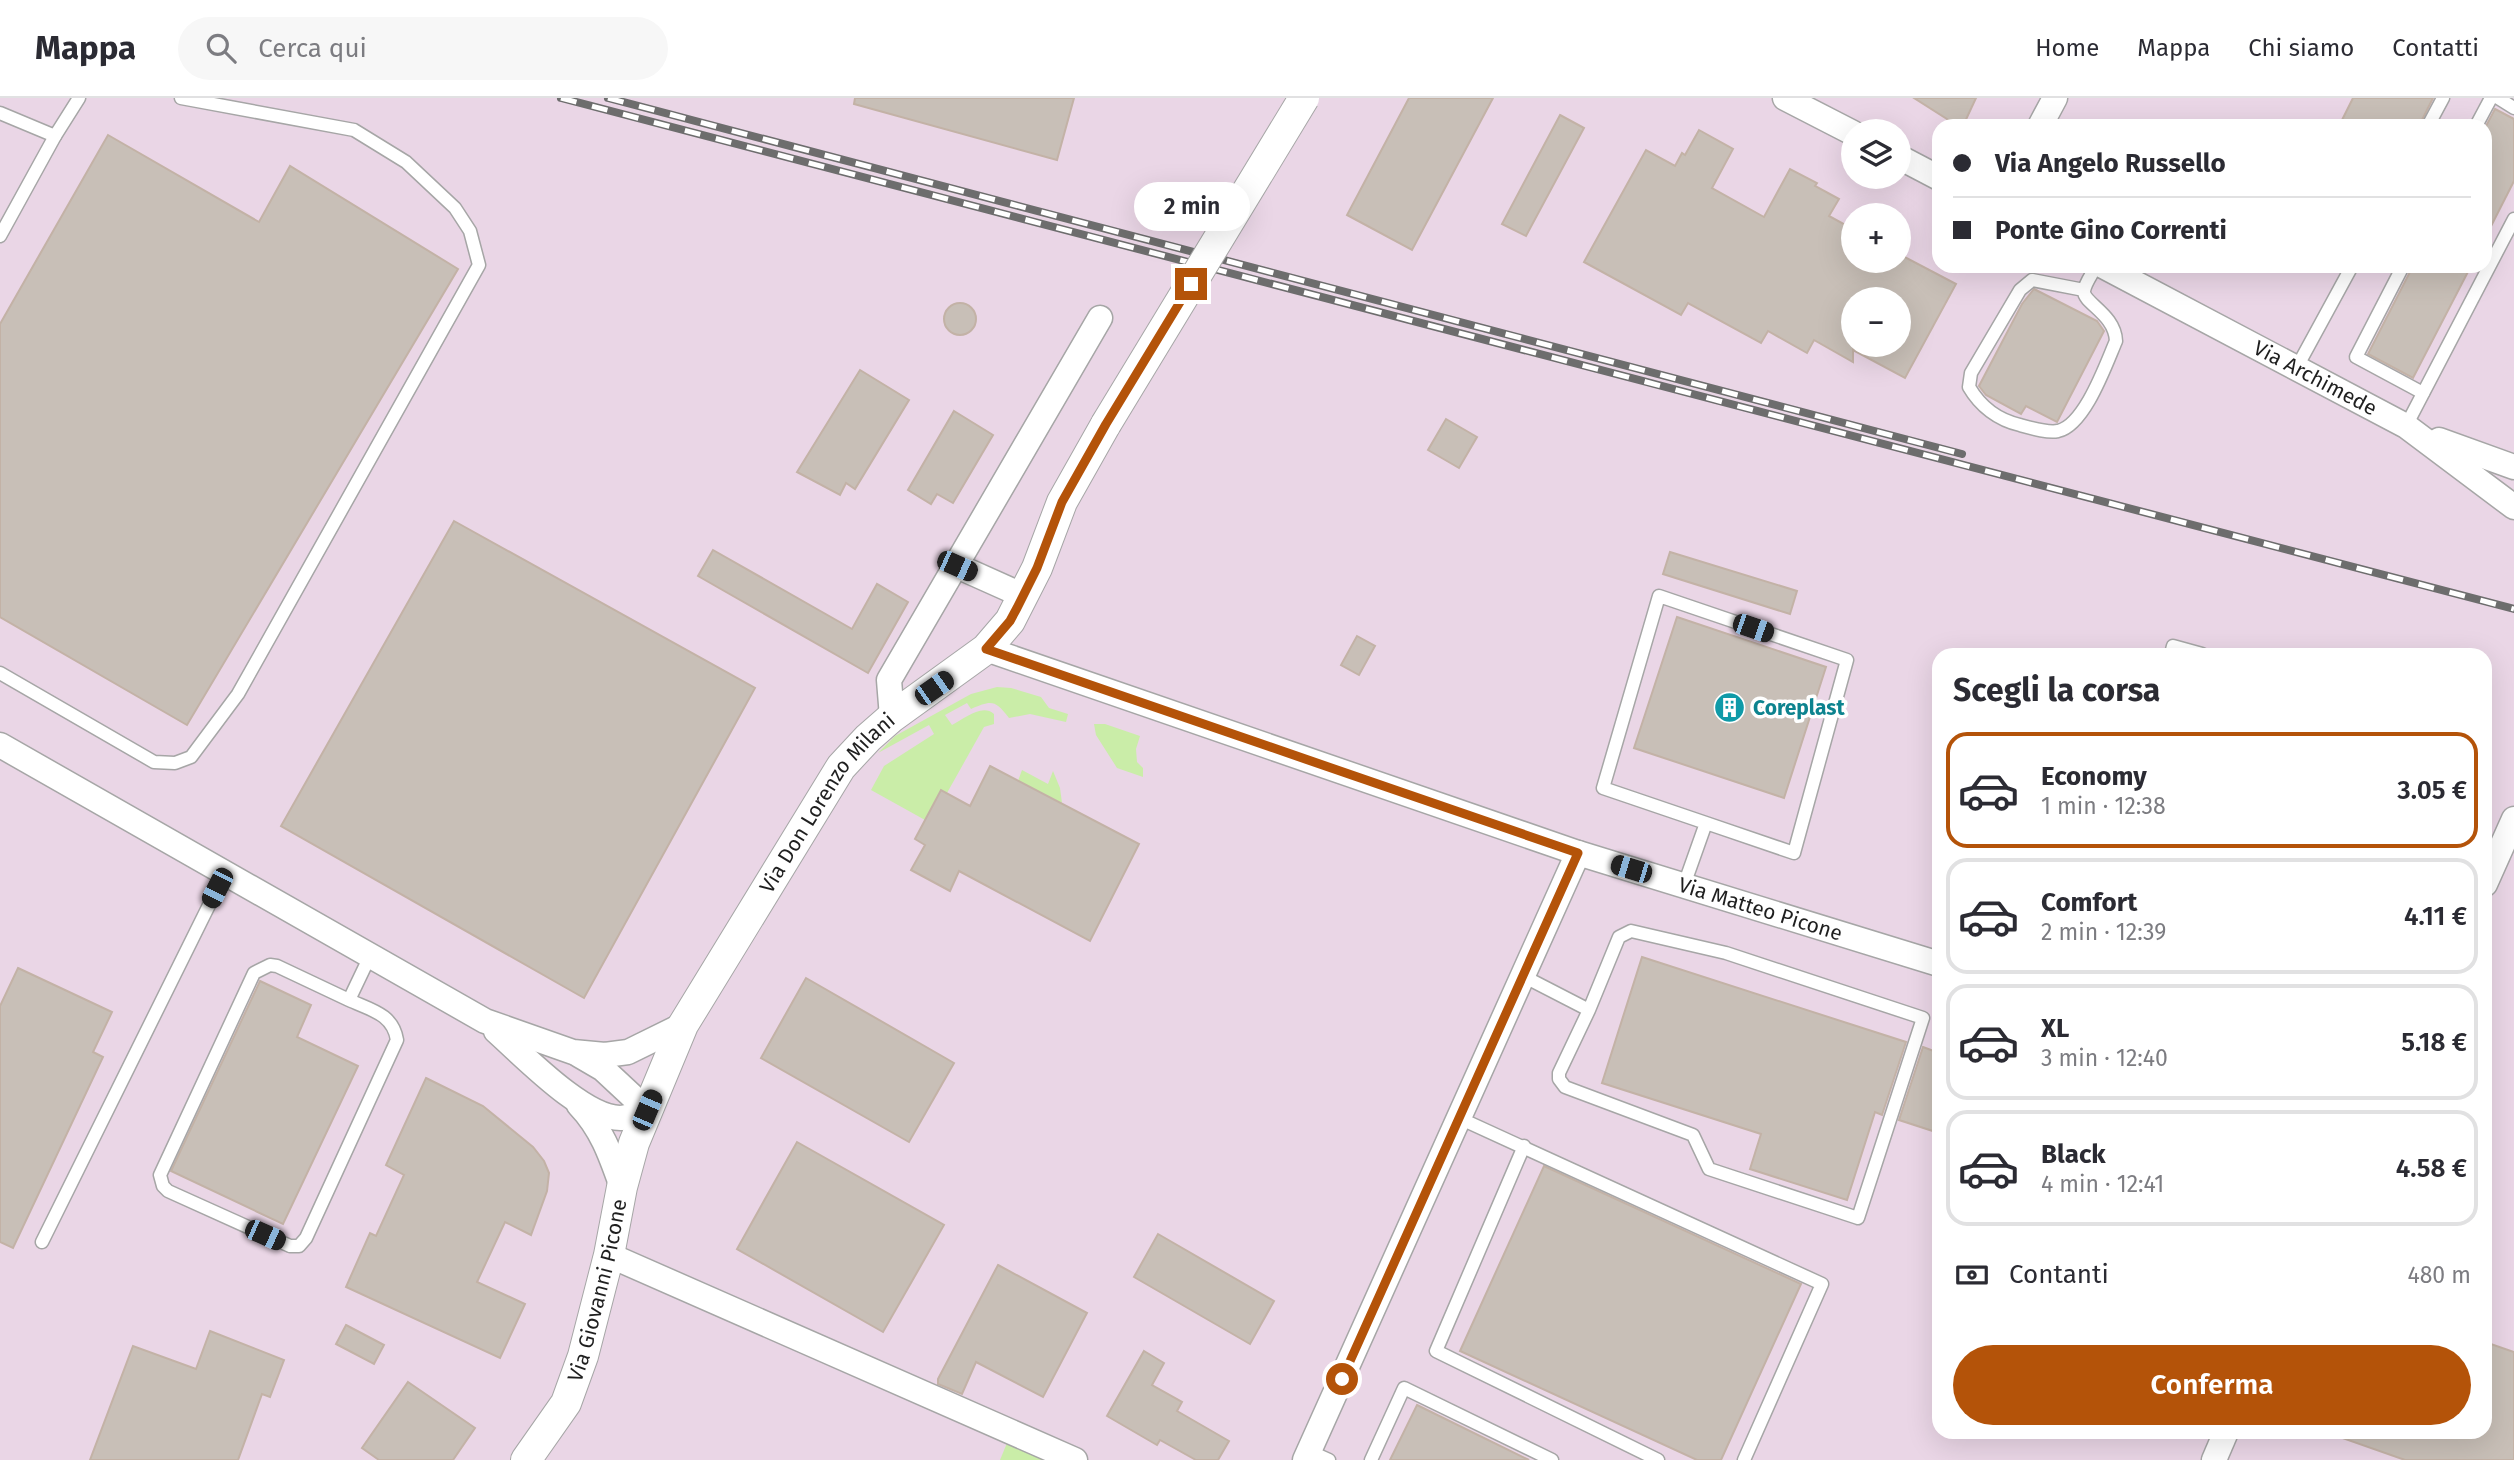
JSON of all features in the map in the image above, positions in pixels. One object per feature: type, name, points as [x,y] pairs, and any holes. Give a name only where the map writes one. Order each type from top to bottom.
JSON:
[{"type":"street","name":"Via Don Lorenzo Milani","points":[[647,1110],[683,1025],[841,767],[868,737],[892,717],[986,649],[1010,621],[1037,568],[1062,502],[1106,424],[1304,98]]},
{"type":"street","points":[[1785,98],[1841,127]]},
{"type":"street","points":[[2044,119],[2055,98]]},
{"type":"street","points":[[1911,163],[1932,174]]},
{"type":"street","name":"Via Archimede","points":[[2117,273],[2406,426],[2514,507]]},
{"type":"street","points":[[892,717],[889,680],[1101,318]]},
{"type":"street","points":[[2406,426],[2514,467]]},
{"type":"street","points":[[957,566],[1024,596]]},
{"type":"street","name":"Via Matteo Picone","points":[[986,649],[1578,853],[1932,962]]},
{"type":"street","points":[[0,745],[485,1021],[573,1052],[603,1069],[647,1110],[621,1118],[601,1114],[574,1099]]},
{"type":"street","points":[[2492,868],[2514,819]]},
{"type":"street","points":[[1314,1457],[1459,1118],[1578,853]]},
{"type":"street","points":[[485,1021],[594,1120],[609,1148],[622,1187]]},
{"type":"street","points":[[573,1052],[605,1055],[628,1052],[683,1025]]},
{"type":"street","name":"Via Giovanni Picone","points":[[526,1460],[566,1403],[583,1356],[610,1255],[622,1187],[634,1143],[647,1110]]},
{"type":"street","points":[[610,1255],[1075,1460]]},
{"type":"street","points":[[2214,1460],[2223,1439]]},
{"type":"lane","points":[[0,236],[79,98]]},
{"type":"lane","points":[[0,673],[154,762],[175,763],[191,757],[239,694],[480,265],[470,231],[455,208],[406,162],[354,130],[181,98]]},
{"type":"lane","points":[[2432,119],[2443,98]]},
{"type":"lane","points":[[2480,119],[2491,98]]},
{"type":"lane","points":[[2498,98],[2514,108]]},
{"type":"lane","points":[[0,113],[55,136]]},
{"type":"lane","points":[[2492,261],[2514,219]]},
{"type":"lane","points":[[2084,290],[2032,280],[2020,290],[1971,373],[1969,387],[1977,401],[2016,425],[2059,431],[2075,419],[2090,400],[2116,341],[2116,331],[2111,321],[2085,297],[2084,290],[2092,273]]},
{"type":"lane","points":[[2297,367],[2348,273]]},
{"type":"lane","points":[[2399,273],[2356,357],[2423,393]]},
{"type":"lane","points":[[2406,426],[2486,273]]},
{"type":"lane","points":[[1659,596],[1847,660],[1794,853],[1706,822],[1603,788],[1659,596]]},
{"type":"lane","points":[[1684,886],[1706,822]]},
{"type":"lane","points":[[42,1242],[225,873]]},
{"type":"lane","points":[[1631,931],[1726,953],[1923,1018],[1858,1218],[1709,1169],[1693,1135],[1565,1087],[1559,1079],[1559,1073],[1589,1010],[1619,937],[1631,931]]},
{"type":"lane","points":[[349,1000],[370,956]]},
{"type":"lane","points":[[270,965],[277,966],[349,1000],[387,1018],[395,1028],[397,1040],[306,1238],[299,1246],[290,1246],[168,1191],[163,1186],[160,1175],[254,973],[270,965]]},
{"type":"lane","points":[[1523,976],[1589,1010]]},
{"type":"lane","points":[[1459,1118],[1822,1283],[1744,1460]]},
{"type":"lane","points":[[1524,1146],[1436,1351],[1658,1460]]},
{"type":"lane","points":[[1371,1460],[1404,1388],[1552,1460]]},
{"type":"shaded area","points":[[0,98],[2514,98],[2514,1460],[0,1460]]},
{"type":"green space","points":[[997,687],[1011,688],[1041,697],[1049,708],[1068,714],[1066,722],[1030,714],[1009,718],[993,703],[971,709],[967,703],[945,715],[952,725],[984,710],[994,714],[994,724],[984,727],[947,793],[941,791],[925,820],[871,790],[884,766],[934,734],[929,725],[878,753],[895,736],[971,694]]},
{"type":"green space","points":[[1094,724],[1105,724],[1140,736],[1136,749],[1137,762],[1143,768],[1143,777],[1117,768],[1096,735]]},
{"type":"green space","points":[[1022,770],[1048,784],[1053,771],[1060,788],[1062,803],[1018,781]]},
{"type":"green space","points":[[1007,1443],[1046,1460],[1000,1460]]},
{"type":"building","points":[[855,98],[1074,98],[1057,160],[854,104]]},
{"type":"building","points":[[1409,98],[1493,98],[1412,250],[1347,215]]},
{"type":"building","points":[[1914,98],[1976,98],[1966,119],[1947,119]]},
{"type":"building","points":[[2353,98],[2433,98],[2422,119],[2342,119]]},
{"type":"building","points":[[2495,109],[2514,119],[2514,181],[2492,224],[2492,119],[2490,119]]},
{"type":"building","points":[[1560,115],[1584,128],[1526,236],[1502,224]]},
{"type":"building","points":[[1699,130],[1733,149],[1712,188],[1764,217],[1790,169],[1817,183],[1815,186],[1839,199],[1829,216],[1841,222],[1841,273],[1911,273],[1911,260],[1956,284],[1905,378],[1866,357],[1911,357],[1911,287],[1841,287],[1841,355],[1814,340],[1807,353],[1768,331],[1761,343],[1688,303],[1681,315],[1584,262],[1646,150],[1675,166],[1682,153],[1685,155]]},
{"type":"building","points":[[108,135],[259,222],[290,166],[458,269],[187,725],[0,617],[0,324]]},
{"type":"building","points":[[2409,273],[2467,273],[2413,378],[2368,354]]},
{"type":"building","points":[[2034,289],[2097,321],[2104,331],[2057,422],[2026,406],[2021,414],[1986,395],[1979,386],[2022,304]]},
{"type":"building","points":[[960,303],[971,308],[976,319],[971,330],[960,335],[949,330],[944,319],[949,308]]},
{"type":"building","points":[[860,370],[909,400],[855,489],[846,483],[840,495],[797,472]]},
{"type":"building","points":[[954,411],[993,435],[953,503],[937,494],[931,504],[908,490]]},
{"type":"building","points":[[1446,419],[1477,437],[1459,468],[1428,450]]},
{"type":"building","points":[[454,521],[755,688],[584,998],[281,826]]},
{"type":"building","points":[[713,550],[852,629],[877,584],[908,602],[868,673],[698,576]]},
{"type":"building","points":[[1670,552],[1797,591],[1790,614],[1663,574]]},
{"type":"building","name":"Coreplast","points":[[1677,617],[1826,667],[1784,798],[1634,748]]},
{"type":"building","points":[[1357,636],[1375,646],[1359,675],[1341,665]]},
{"type":"building","points":[[990,766],[1139,844],[1090,941],[959,871],[950,891],[911,870],[925,845],[915,839],[941,790],[970,806]]},
{"type":"building","points":[[1642,957],[1906,1042],[1882,1115],[1875,1112],[1847,1200],[1750,1169],[1761,1134],[1602,1083]]},
{"type":"building","points":[[18,968],[112,1012],[93,1052],[103,1057],[13,1248],[0,1242],[0,1006]]},
{"type":"building","points":[[806,978],[954,1063],[909,1142],[761,1058]]},
{"type":"building","points":[[260,981],[311,1005],[297,1037],[358,1066],[283,1224],[171,1171]]},
{"type":"building","points":[[1923,1047],[1932,1050],[1932,1131],[1899,1120]]},
{"type":"building","points":[[426,1078],[483,1106],[533,1147],[549,1173],[547,1191],[531,1235],[505,1222],[477,1282],[525,1304],[500,1358],[346,1287],[370,1233],[376,1236],[404,1175],[386,1165]]},
{"type":"building","points":[[797,1142],[944,1225],[883,1332],[737,1249]]},
{"type":"building","points":[[1544,1166],[1801,1284],[1721,1460],[1697,1460],[1460,1351]]},
{"type":"building","points":[[1158,1234],[1274,1301],[1250,1344],[1134,1277]]},
{"type":"building","points":[[998,1265],[1087,1313],[1043,1397],[976,1362],[962,1394],[938,1384],[938,1379]]},
{"type":"building","points":[[346,1325],[384,1345],[374,1364],[336,1344]]},
{"type":"building","points":[[210,1331],[284,1360],[270,1397],[262,1394],[238,1460],[90,1460],[133,1346],[196,1369]]},
{"type":"building","points":[[2492,1344],[2514,1352],[2514,1460],[2405,1460],[2345,1439],[2492,1439]]},
{"type":"building","points":[[1144,1351],[1164,1363],[1152,1385],[1182,1402],[1177,1411],[1229,1441],[1218,1460],[1196,1460],[1160,1440],[1157,1445],[1107,1416]]},
{"type":"building","points":[[408,1382],[475,1428],[453,1460],[379,1460],[362,1448]]},
{"type":"building","points":[[1417,1405],[1529,1460],[1390,1460]]},
{"type":"railway","points":[[561,98],[2514,609]]},
{"type":"railway","points":[[608,98],[1962,454]]},
{"type":"place","name":"Coreplast","points":[[1730,708]]},
{"type":"route","points":[[1191,284],[1062,502],[1037,568],[1010,621],[986,649],[1578,853],[1342,1379]]}]
